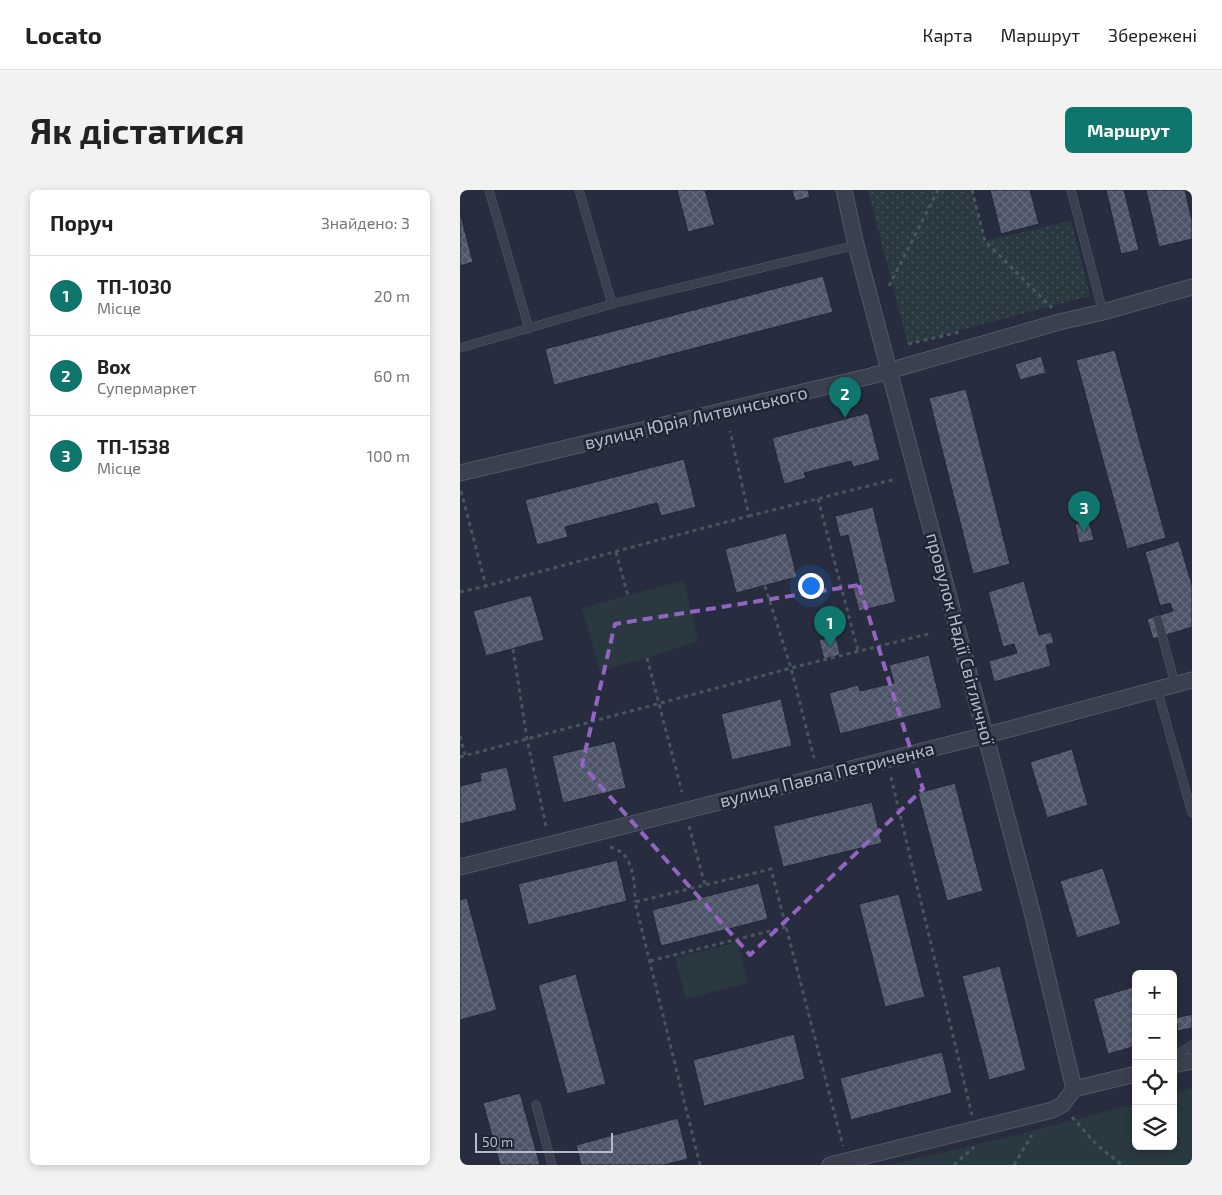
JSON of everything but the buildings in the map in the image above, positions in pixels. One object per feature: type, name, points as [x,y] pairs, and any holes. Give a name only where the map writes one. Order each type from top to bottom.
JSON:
[{"type":"street","name":"провулок Надії Світличної","points":[[844,190],[856,245],[1032,912],[1074,1089]]},
{"type":"street","name":"вулиця Юрія Литвинського","points":[[460,473],[890,371],[1192,286]]},
{"type":"street","name":"вулиця Павла Петриченка","points":[[460,867],[985,735],[1192,680]]},
{"type":"street","points":[[1177,1064],[1192,1061]]},
{"type":"street","points":[[830,1165],[1052,1110],[1062,1104],[1074,1089],[1132,1075]]},
{"type":"lane","points":[[489,190],[529,329]]},
{"type":"lane","points":[[579,190],[612,304]]},
{"type":"lane","points":[[1071,190],[1103,312]]},
{"type":"lane","points":[[460,348],[612,304],[856,245]]},
{"type":"lane","points":[[1158,620],[1175,684]]},
{"type":"lane","points":[[1157,689],[1192,813]]},
{"type":"lane","points":[[1177,1054],[1192,1045]]},
{"type":"lane","points":[[536,1105],[552,1165]]},
{"type":"path","points":[[889,286],[938,190]]},
{"type":"path","points":[[972,190],[984,241],[1053,309],[1059,322]]},
{"type":"path","points":[[730,432],[749,516]]},
{"type":"path","points":[[460,592],[896,479]]},
{"type":"path","points":[[461,491],[486,586]]},
{"type":"path","points":[[818,499],[858,652]]},
{"type":"path","points":[[616,552],[628,596]]},
{"type":"path","points":[[765,586],[791,668],[814,758]]},
{"type":"path","points":[[460,757],[791,668],[932,633]]},
{"type":"path","points":[[513,649],[527,739],[546,826]]},
{"type":"path","points":[[646,658],[682,792]]},
{"type":"path","points":[[460,736],[465,756]]},
{"type":"path","points":[[890,777],[974,1120]]},
{"type":"path","points":[[690,826],[705,885]]},
{"type":"path","points":[[609,846],[622,852],[635,880],[635,902],[700,1165]]},
{"type":"path","points":[[635,902],[771,868],[844,1153]]},
{"type":"path","points":[[650,961],[786,927]]},
{"type":"path","points":[[1062,1104],[1096,1145],[1122,1165]]},
{"type":"path","points":[[1014,1165],[1032,1135]]},
{"type":"path","points":[[1017,1158],[1021,1165]]},
{"type":"highlighted area","points":[[859,585],[923,789],[750,955],[582,765],[615,624]]},
{"type":"shaded area","points":[[868,190],[972,190],[985,241],[1071,221],[1090,296],[908,344]]},
{"type":"shaded area","points":[[684,580],[698,641],[600,671],[582,608]]},
{"type":"shaded area","points":[[738,942],[748,983],[686,999],[675,958]]},
{"type":"shaded area","points":[[1192,1088],[1192,1165],[888,1165],[1017,1135],[1132,1104],[1132,1150],[1177,1150],[1177,1092]]},
{"type":"place","name":"Box","points":[[845,418]]},
{"type":"place","name":"ТП-1538","points":[[1084,532]]},
{"type":"place","name":"ТП-1030","points":[[830,647]]}]
